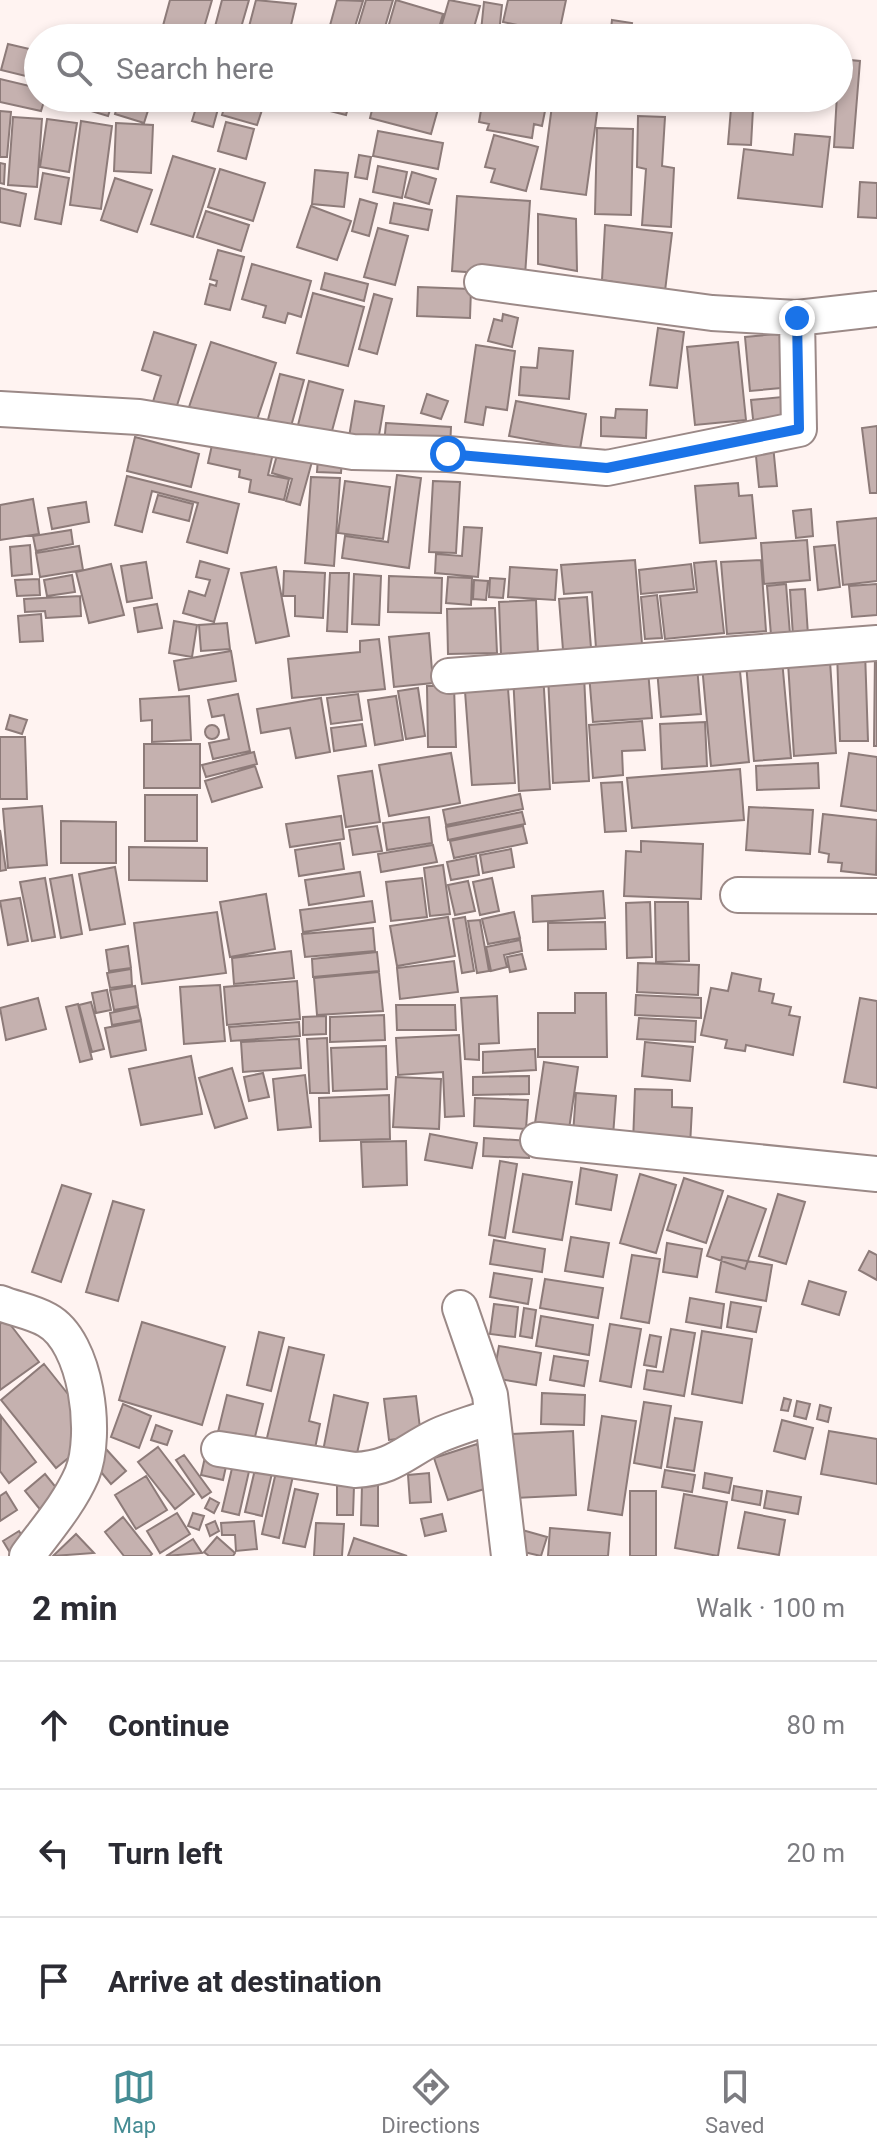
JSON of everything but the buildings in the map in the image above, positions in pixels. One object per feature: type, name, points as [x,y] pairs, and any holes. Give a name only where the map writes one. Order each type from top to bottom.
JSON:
[{"type":"street","points":[[482,282],[712,313],[797,318],[877,309]]},
{"type":"street","points":[[0,409],[139,417],[353,452],[448,454],[607,468],[799,429],[797,318]]},
{"type":"street","points":[[449,676],[877,643]]},
{"type":"street","points":[[738,895],[877,896]]},
{"type":"street","points":[[538,1140],[877,1174]]},
{"type":"street","points":[[0,1303],[49,1321],[67,1341],[77,1356],[90,1437],[82,1473],[57,1516],[27,1556]]},
{"type":"street","points":[[460,1308],[490,1395],[509,1556]]},
{"type":"street","points":[[219,1449],[355,1470],[372,1469],[389,1466],[404,1453],[441,1434],[492,1416]]},
{"type":"route","points":[[448,454],[607,468],[799,429],[797,318]]}]
